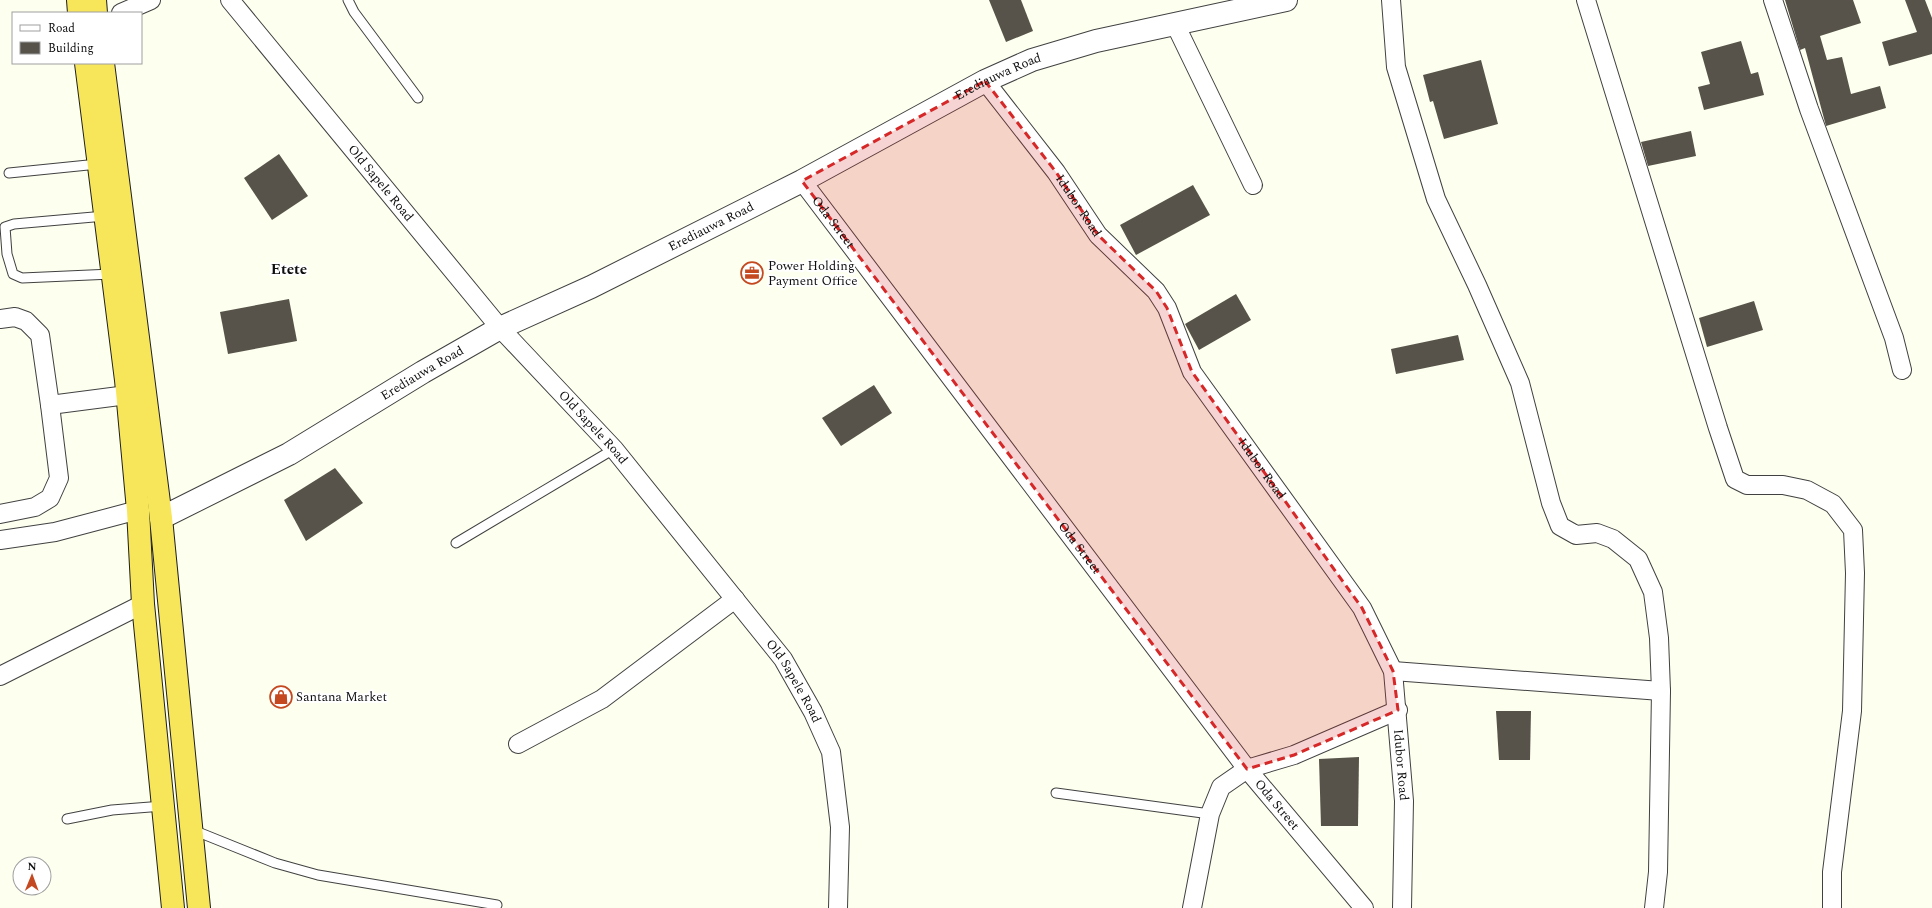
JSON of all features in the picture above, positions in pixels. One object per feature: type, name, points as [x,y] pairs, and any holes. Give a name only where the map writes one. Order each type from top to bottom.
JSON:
[{"type":"highway","points":[[78,0],[79,12]]},
{"type":"highway","points":[[95,0],[96,12]]},
{"type":"highway","points":[[86,64],[127,395],[138,510],[143,604],[173,908]]},
{"type":"highway","points":[[103,64],[161,518],[199,908]]},
{"type":"street","points":[[123,12],[151,0]]},
{"type":"street","name":"Old Sapele Road","points":[[230,0],[500,328],[614,449],[782,659],[813,712],[831,752],[840,827],[838,908]]},
{"type":"street","name":"Erediauwa Road","points":[[161,518],[290,454],[424,372],[500,328],[590,287],[802,181],[985,82],[1032,60],[1096,41],[1286,0]]},
{"type":"street","points":[[1391,0],[1396,67],[1436,199],[1477,285],[1520,383],[1551,503],[1560,526],[1576,535],[1596,533],[1613,539],[1638,559],[1653,592],[1659,638],[1661,691],[1658,872],[1654,908]]},
{"type":"street","points":[[1586,0],[1735,479],[1747,485],[1783,485],[1807,490],[1833,504],[1853,530],[1855,572],[1852,711],[1833,865],[1832,908]]},
{"type":"street","points":[[1773,0],[1809,109],[1887,318],[1902,370]]},
{"type":"street","points":[[1176,24],[1253,185]]},
{"type":"street","name":"Idubor Road","points":[[985,82],[1056,172],[1098,235],[1156,292],[1167,308],[1192,372],[1362,608],[1393,671],[1398,710],[1404,801],[1402,908]]},
{"type":"street","name":"Oda Street","points":[[802,181],[1247,769],[1364,908]]},
{"type":"street","points":[[0,319],[14,317],[26,321],[40,335],[60,478],[50,498],[35,507],[0,514]]},
{"type":"street","points":[[50,405],[127,395]]},
{"type":"street","points":[[0,540],[55,532],[138,510]]},
{"type":"street","points":[[518,744],[602,699],[735,599]]},
{"type":"street","points":[[0,676],[143,604]]},
{"type":"street","points":[[1393,671],[1661,691]]},
{"type":"street","points":[[1192,908],[1210,814],[1221,787],[1247,769],[1294,755],[1398,710]]},
{"type":"lane","points":[[348,0],[354,12],[418,98]]},
{"type":"lane","points":[[9,173],[98,164]]},
{"type":"lane","points":[[105,216],[14,224],[5,227],[7,254],[13,274],[22,278],[112,274]]},
{"type":"lane","points":[[456,543],[614,449]]},
{"type":"lane","points":[[1056,793],[1210,814]]},
{"type":"lane","points":[[67,819],[112,810],[163,806]]},
{"type":"lane","points":[[192,830],[274,863],[318,875],[497,904]]},
{"type":"highlighted area","points":[[985,81],[1056,172],[1098,235],[1156,291],[1167,308],[1192,372],[1362,608],[1393,671],[1398,710],[1294,755],[1247,769],[802,181]]},
{"type":"building","points":[[989,0],[1021,0],[1033,31],[1006,42]]},
{"type":"building","points":[[1785,0],[1853,0],[1861,23],[1820,36],[1827,60],[1842,57],[1851,94],[1880,86],[1886,108],[1826,126],[1805,48],[1800,50]]},
{"type":"building","points":[[1905,0],[1925,0],[1932,18],[1932,54],[1889,66],[1882,42],[1917,32]]},
{"type":"building","points":[[1741,41],[1751,74],[1758,72],[1764,95],[1704,110],[1698,87],[1710,84],[1701,52]]},
{"type":"building","points":[[1481,60],[1498,124],[1444,139],[1433,101],[1430,102],[1423,75]]},
{"type":"building","points":[[1691,131],[1696,156],[1648,166],[1641,142]]},
{"type":"building","points":[[279,154],[308,196],[272,220],[244,178]]},
{"type":"building","points":[[1193,185],[1210,215],[1136,255],[1120,225]]},
{"type":"building","points":[[1236,294],[1251,320],[1199,350],[1185,324]]},
{"type":"building","points":[[289,299],[297,341],[228,354],[220,312]]},
{"type":"building","points":[[1754,301],[1763,330],[1707,347],[1699,318]]},
{"type":"building","points":[[1458,335],[1464,360],[1396,374],[1391,349]]},
{"type":"building","points":[[874,385],[892,413],[841,446],[822,418]]},
{"type":"building","points":[[335,468],[363,503],[306,541],[284,500]]},
{"type":"building","points":[[1496,711],[1531,711],[1530,760],[1499,760]]},
{"type":"building","points":[[1359,757],[1358,826],[1321,826],[1319,759]]},
{"type":"place","name":"Power Holding Payment Office","points":[[752,273]]},
{"type":"place","name":"Santana Market","points":[[281,697]]},
{"type":"district","name":"Etete","points":[[289,269]]}]
